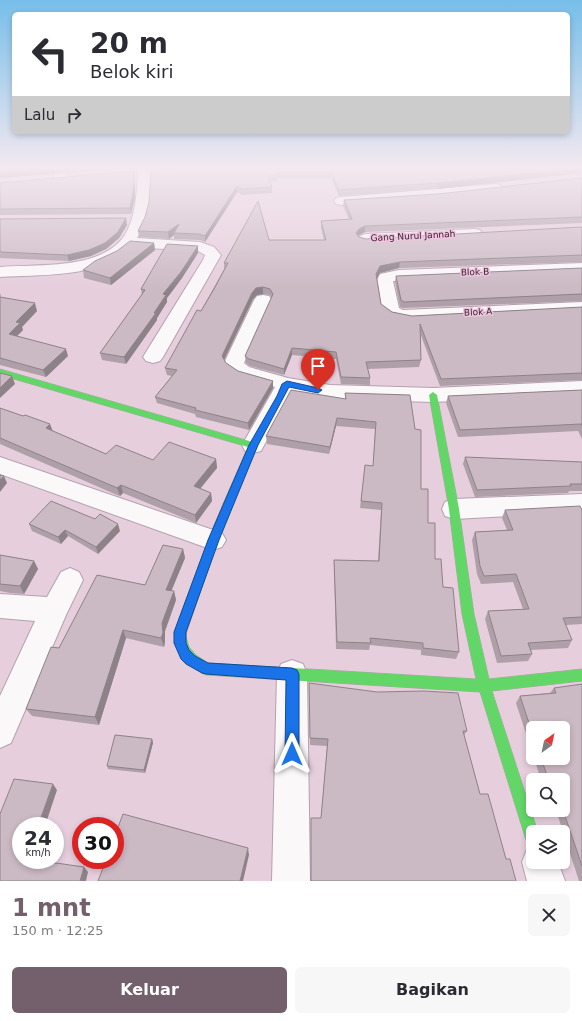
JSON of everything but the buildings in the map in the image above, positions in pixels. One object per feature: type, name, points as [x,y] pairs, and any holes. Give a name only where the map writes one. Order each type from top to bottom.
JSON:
[{"type":"street","points":[[0,272],[70,268],[90,264],[114,253],[127,242],[138,219],[141,208]]},
{"type":"street","points":[[123,219],[138,219]]},
{"type":"street","name":"Gang Nurul Jannah","points":[[365,239],[491,232]]},
{"type":"street","points":[[127,242],[200,247],[209,250],[213,255],[153,357]]},
{"type":"street","name":"Blok B","points":[[387,295],[385,280],[386,277],[392,276],[582,268]]},
{"type":"street","name":"Blok A","points":[[387,295],[390,310],[394,313],[411,316],[582,307]]},
{"type":"street","points":[[263,300],[234,363],[235,366],[242,371],[287,384],[330,392],[433,395],[582,388]]},
{"type":"street","points":[[0,372],[253,445]]},
{"type":"street","points":[[287,384],[253,445],[213,540],[180,632],[180,643],[185,654],[191,660],[206,669],[484,686],[582,675]]},
{"type":"street","points":[[433,395],[454,509],[468,614],[484,686],[528,825]]},
{"type":"street","points":[[0,465],[213,540]]},
{"type":"street","points":[[454,509],[582,503]]},
{"type":"street","points":[[0,732],[54,610],[70,580]]},
{"type":"street","points":[[0,606],[54,610]]},
{"type":"street","points":[[291,881],[292,674]]},
{"type":"street","points":[[542,869],[546,881]]},
{"type":"traffic: fast","points":[[0,372],[253,445],[228,504]]},
{"type":"traffic: fast","points":[[433,395],[454,509],[468,614],[484,686],[528,825]]},
{"type":"traffic: fast","points":[[180,634],[182,646],[185,651],[191,659],[206,669],[484,686],[582,675]]},
{"type":"traffic: slow","points":[[180,634],[213,540],[228,504]]},
{"type":"route","points":[[292,754],[292,674],[206,669],[191,660],[185,654],[180,643],[180,632],[213,540],[253,445],[287,384],[318,390]]}]
